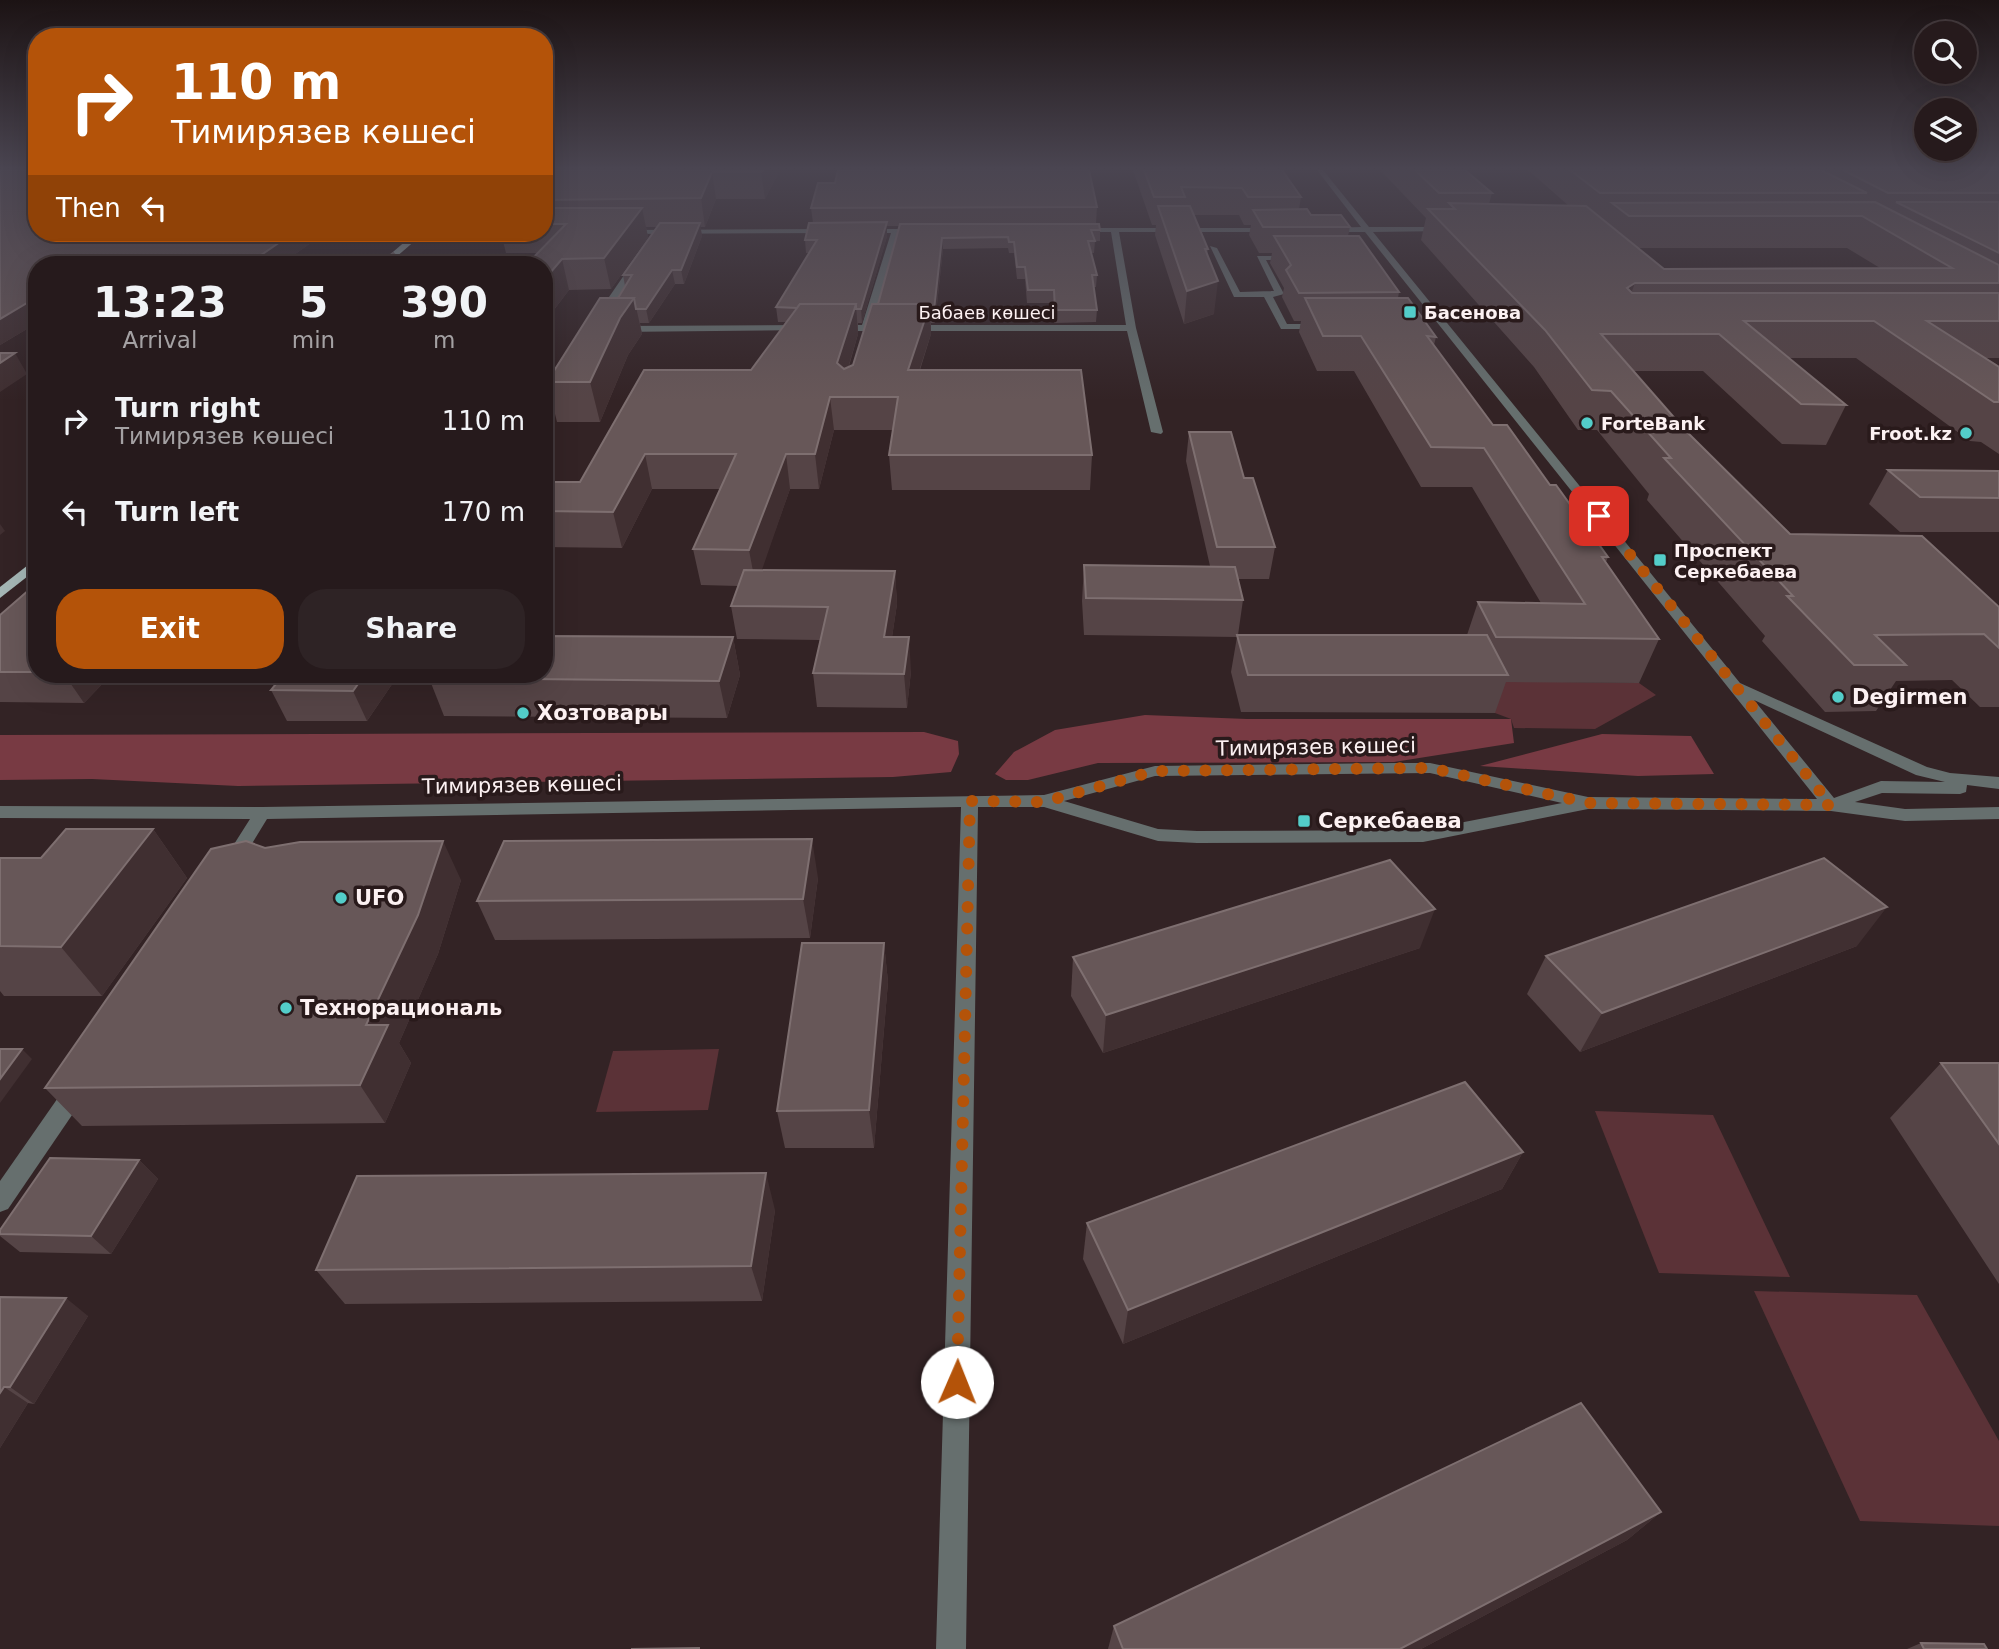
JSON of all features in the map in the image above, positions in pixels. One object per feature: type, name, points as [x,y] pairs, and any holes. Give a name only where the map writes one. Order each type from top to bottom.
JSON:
[{"type":"main road","points":[[0,594],[28,570]]},
{"type":"street","points":[[863,340],[891,247]]},
{"type":"street","points":[[1118,247],[1131,328],[1157,432]]},
{"type":"street","points":[[1213,247],[1237,295],[1280,294],[1260,258],[1300,258]]},
{"type":"street","points":[[1381,247],[1831,805]]},
{"type":"street","points":[[1377,258],[1389,257]]},
{"type":"street","points":[[592,329],[638,260]]},
{"type":"street","points":[[1267,294],[1284,327],[1338,327]]},
{"type":"street","points":[[1431,326],[1443,326]]},
{"type":"street","points":[[605,329],[811,328]]},
{"type":"street","name":"Бабаев көшесі","points":[[825,328],[1131,328]]},
{"type":"street","points":[[553,383],[568,362]]},
{"type":"street","points":[[1733,684],[1922,771],[1999,785]]},
{"type":"street","name":"Тимирязев көшесі","points":[[1044,802],[1155,771],[1430,768],[1588,803]]},
{"type":"street","name":"Тимирязев көшесі","points":[[1831,805],[1881,787],[1999,785]]},
{"type":"street","points":[[951,1649],[970,801]]},
{"type":"street","name":"Тимирязев көшесі","points":[[0,811],[262,813],[1044,802],[1158,835],[1197,837],[1423,836],[1588,803],[1831,805],[1905,815],[1999,813]]},
{"type":"street","points":[[219,881],[262,813]]},
{"type":"street","points":[[0,1201],[86,1076]]},
{"type":"shaded area","points":[[1480,681],[1639,683],[1656,695],[1595,729],[1514,728],[1511,719],[1495,713]]},
{"type":"shaded area","points":[[1145,715],[1247,719],[1511,719],[1514,743],[1394,762],[1098,763],[1028,780],[1006,780],[995,774],[1014,752],[1055,730]]},
{"type":"shaded area","points":[[924,732],[958,741],[959,754],[951,772],[893,777],[238,786],[92,779],[0,780],[0,735]]},
{"type":"shaded area","points":[[1602,734],[1691,736],[1714,774],[1638,776],[1480,766]]},
{"type":"shaded area","points":[[719,1049],[708,1110],[596,1112],[613,1051]]},
{"type":"shaded area","points":[[1595,1111],[1713,1115],[1790,1277],[1659,1273]]},
{"type":"shaded area","points":[[1754,1291],[1917,1295],[1999,1441],[1999,1526],[1860,1521]]},
{"type":"building","points":[[0,247],[273,247],[260,256],[28,256],[28,302],[0,319]]},
{"type":"building","points":[[544,247],[612,247],[604,258],[562,259],[553,270],[553,256],[535,256]]},
{"type":"building","points":[[643,247],[690,247],[681,270],[672,270],[646,309],[636,309],[634,298],[618,298],[632,275],[623,275]]},
{"type":"building","points":[[813,247],[880,247],[861,309],[856,309],[856,304],[776,307]]},
{"type":"building","points":[[894,247],[941,247],[934,310],[931,310],[930,304],[878,304]]},
{"type":"building","points":[[1015,247],[1090,247],[1097,275],[1092,275],[1097,310],[1055,310],[1054,290],[1028,290],[1025,267],[1017,267]]},
{"type":"building","points":[[1172,247],[1207,247],[1205,249],[1218,281],[1187,291]]},
{"type":"building","points":[[1280,247],[1367,247],[1399,292],[1299,293],[1286,270],[1291,265]]},
{"type":"building","points":[[1465,247],[1637,247],[1664,269],[1952,268],[1916,247],[1963,247],[1999,265],[1999,283],[1635,283],[1627,288],[1632,293],[1999,293],[1999,321],[1927,321],[1999,367],[1999,402],[1994,402],[1874,321],[1744,321],[1846,405],[1801,404],[1719,334],[1601,334],[1685,430],[1790,534],[1922,536],[1999,607],[1999,648],[1984,634],[1875,635],[1906,665],[1854,665],[1787,596],[1793,596],[1664,458],[1671,458],[1611,391],[1592,390],[1545,330]]},
{"type":"building","points":[[1987,247],[1999,247],[1999,253]]},
{"type":"building","points":[[600,298],[634,298],[620,318],[590,382],[553,382],[553,372]]},
{"type":"building","points":[[1305,298],[1408,298],[1436,337],[1427,336],[1493,425],[1507,425],[1550,485],[1556,485],[1608,557],[1602,557],[1659,639],[1496,637],[1478,602],[1585,604],[1484,448],[1431,447],[1361,336],[1323,336]]},
{"type":"building","points":[[800,304],[856,304],[837,363],[844,369],[853,365],[872,304],[930,304],[908,370],[1081,370],[1092,455],[889,455],[898,397],[830,397],[815,454],[786,454],[749,550],[693,549],[736,454],[645,454],[613,512],[553,511],[553,482],[580,482],[644,370],[751,370]]},
{"type":"building","points":[[0,353],[15,353],[0,363]]},
{"type":"building","points":[[1189,432],[1231,432],[1244,478],[1253,478],[1275,547],[1217,547]]},
{"type":"building","points":[[1888,470],[1999,471],[1999,498],[1920,497]]},
{"type":"building","points":[[1084,565],[1235,567],[1243,600],[1086,598]]},
{"type":"building","points":[[744,570],[895,571],[884,637],[909,637],[904,674],[813,673],[828,607],[731,606]]},
{"type":"building","points":[[28,591],[28,672],[0,672],[0,615]]},
{"type":"building","points":[[1237,635],[1487,635],[1508,675],[1248,675]]},
{"type":"building","points":[[553,636],[733,637],[719,681],[553,679]]},
{"type":"building","points":[[277,683],[359,683],[353,691],[271,690]]},
{"type":"building","points":[[66,829],[153,829],[61,947],[0,946],[0,858],[41,858]]},
{"type":"building","points":[[812,839],[803,899],[477,901],[504,841]]},
{"type":"building","name":"Технорациональ","points":[[246,841],[265,848],[300,842],[443,841],[418,915],[366,1025],[388,1025],[360,1085],[45,1088],[211,849]]},
{"type":"building","points":[[1824,858],[1887,907],[1602,1013],[1546,956]]},
{"type":"building","points":[[1390,860],[1435,909],[1106,1015],[1073,957]]},
{"type":"building","points":[[802,943],[884,943],[869,1110],[777,1111]]},
{"type":"building","points":[[0,1049],[22,1049],[0,1079]]},
{"type":"building","points":[[1941,1063],[1999,1063],[1999,1144]]},
{"type":"building","points":[[1465,1082],[1523,1152],[1128,1310],[1087,1223]]},
{"type":"building","points":[[50,1158],[139,1160],[91,1236],[0,1234],[0,1230]]},
{"type":"building","points":[[766,1173],[751,1266],[316,1270],[357,1176]]},
{"type":"building","points":[[0,1297],[66,1298],[10,1387],[4,1387],[0,1393]]},
{"type":"building","points":[[1581,1403],[1661,1512],[1400,1649],[1123,1649],[1114,1626]]},
{"type":"building","points":[[1921,1643],[1984,1644],[1987,1649],[1924,1649]]},
{"type":"building","points":[[699,1648],[699,1649],[631,1649]]},
{"type":"place","name":"Басенова","points":[[1410,312]]},
{"type":"place","name":"ForteBank","points":[[1587,423]]},
{"type":"place","name":"Froot.kz","points":[[1966,433]]},
{"type":"place","name":"Проспект Серкебаева","points":[[1660,560]]},
{"type":"place","name":"Degirmen","points":[[1838,697]]},
{"type":"place","name":"Хозтовары","points":[[523,713]]},
{"type":"place","name":"Серкебаева","points":[[1304,821]]},
{"type":"place","name":"UFO","points":[[341,898]]},
{"type":"place","name":"Технорациональ","points":[[286,1008]]},
{"type":"route","points":[[957,1382],[970,801],[1044,802],[1155,771],[1430,768],[1588,803],[1831,805],[1599,516]]}]
